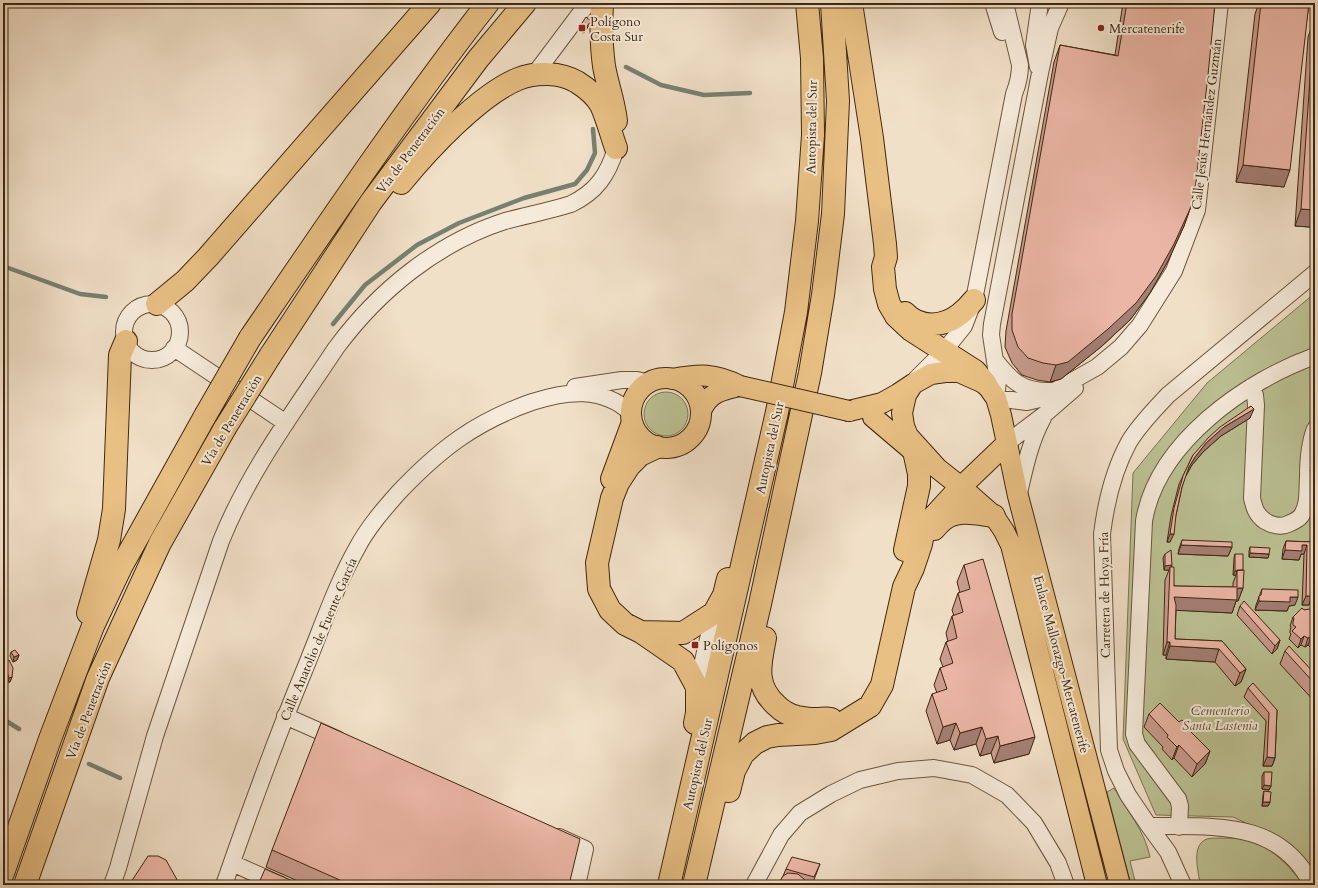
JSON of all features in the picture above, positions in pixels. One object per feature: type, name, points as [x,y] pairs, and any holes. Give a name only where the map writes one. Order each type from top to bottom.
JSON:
[{"type":"highway","points":[[157,304],[185,281],[208,256],[430,3]]},
{"type":"highway","name":"Vía de Penetración","points":[[3,873],[63,702],[93,626],[121,568],[204,416],[250,338],[347,195],[447,56],[488,3]]},
{"type":"highway","name":"Vía de Penetración","points":[[25,885],[98,678],[160,543],[225,428],[319,279],[371,202],[478,59],[525,3]]},
{"type":"highway","points":[[602,3],[602,50],[604,67],[616,118],[616,148]]},
{"type":"highway","name":"Autopista del Sur","points":[[669,885],[778,412],[796,312],[807,221],[813,135],[812,58],[807,3]]},
{"type":"highway","name":"Autopista del Sur","points":[[694,885],[760,604],[810,373],[823,295],[833,214],[838,101],[832,3]]},
{"type":"highway","points":[[851,3],[872,138],[886,256],[897,303],[909,317],[916,322],[932,325],[949,321],[960,314],[974,300]]},
{"type":"highway","points":[[319,279],[346,259],[395,190],[449,132],[473,110],[504,86],[519,79],[534,75],[559,75],[571,79],[582,86],[600,104],[616,148]]},
{"type":"highway","points":[[886,256],[883,267],[884,279],[886,296],[892,310],[911,330],[975,371],[991,391]]},
{"type":"highway","points":[[63,702],[109,540],[114,509],[120,355],[126,341]]},
{"type":"highway","points":[[612,498],[611,484],[613,476],[632,419]]},
{"type":"highway","points":[[904,587],[901,569],[919,486],[919,474],[911,444]]},
{"type":"highway","points":[[657,447],[640,455],[629,466],[618,483],[612,498],[596,563],[599,589],[610,610],[625,624],[641,632],[683,661],[698,687],[697,713],[682,776],[690,794]]},
{"type":"highway","points":[[708,823],[726,807],[734,771],[743,754],[755,743],[767,737],[778,734],[815,733],[830,730],[870,706],[882,685],[904,587],[913,568],[921,544],[923,532],[927,524],[961,487]]},
{"type":"highway","points":[[921,544],[944,519],[954,514],[966,512],[994,516]]},
{"type":"highway","points":[[641,632],[683,633],[714,613],[724,595],[739,528],[755,514]]},
{"type":"highway","points":[[760,604],[768,621],[760,663],[762,686],[769,699],[779,708],[797,717],[815,719],[829,718],[846,721]]},
{"type":"main road","points":[[849,411],[882,403],[912,384],[931,374],[959,372],[972,377],[991,391],[1001,415],[1007,443],[961,487],[937,468],[925,462],[911,444],[904,426],[902,413],[906,395],[912,384]]},
{"type":"main road","points":[[672,379],[684,383],[693,391],[699,400],[701,411],[700,422],[696,432],[679,446],[668,448],[657,447],[646,443],[638,435],[632,419],[633,401],[639,390],[649,383],[660,379],[672,379],[695,375],[725,378],[740,386],[873,417],[911,444]]},
{"type":"main road","points":[[701,411],[705,402],[713,395],[720,391],[740,386]]},
{"type":"main road","name":"Enlace Mallorazgo-Mercatenerife","points":[[1007,443],[1018,496],[1120,885]]},
{"type":"main road","name":"Enlace Mallorazgo-Mercatenerife","points":[[961,487],[994,516],[1011,545],[1096,885]]},
{"type":"street","points":[[534,75],[588,3]]},
{"type":"street","points":[[993,3],[1010,57],[1014,94]]},
{"type":"street","points":[[912,384],[944,351],[964,326],[974,300],[1014,94],[1019,82],[1020,65],[1005,3]]},
{"type":"street","points":[[1015,42],[1017,3]]},
{"type":"street","points":[[1040,3],[1034,46],[1040,73]]},
{"type":"street","points":[[991,391],[998,381],[991,335],[992,324],[1050,28],[1052,3]]},
{"type":"street","points":[[1050,28],[1061,3]]},
{"type":"street","name":"Calle Jesús Hernández Guzmán","points":[[991,391],[1027,402],[1040,399],[1097,367],[1121,346],[1140,325],[1174,271],[1197,210],[1220,3]]},
{"type":"street","points":[[112,885],[169,692],[230,517],[241,496],[286,423],[336,348],[350,329],[368,309],[392,286],[433,255],[465,238],[506,221],[558,208],[580,200],[593,191],[602,181],[610,167],[616,148]]},
{"type":"street","name":"Carretera de Hoya Fría","points":[[1183,885],[1168,852],[1128,795],[1116,771],[1109,750],[1102,534],[1107,498],[1117,467],[1129,442],[1148,416],[1168,395],[1315,273]]},
{"type":"street","points":[[147,304],[157,304],[166,308],[173,314],[178,322],[180,331],[178,340],[174,348],[168,354],[160,358],[143,358],[130,348],[126,341],[124,331],[126,322],[131,314],[138,308],[147,304]]},
{"type":"street","points":[[174,348],[286,423]]},
{"type":"street","points":[[1179,827],[1180,806],[1178,799],[1137,744],[1134,734],[1144,521],[1147,508],[1161,474],[1187,439],[1233,398],[1270,376],[1315,356]]},
{"type":"street","points":[[995,360],[1007,376],[1027,388],[1038,392],[1055,391]]},
{"type":"street","points":[[1007,443],[1045,414],[1097,367]]},
{"type":"street","name":"Calle Anatolio de Fuente García","points":[[224,885],[285,716],[343,574],[357,546],[380,513],[424,466],[446,447],[466,433],[515,408],[559,395],[579,386],[596,383],[637,380],[649,383]]},
{"type":"street","points":[[1251,387],[1255,395],[1256,405],[1252,498],[1254,509],[1260,518],[1269,523],[1277,526],[1284,526],[1294,522],[1300,517],[1305,507],[1312,437],[1315,429]]},
{"type":"street","name":"Calle Anatolio de Fuente García","points":[[559,395],[586,393],[604,396],[621,404],[632,419]]},
{"type":"street","points":[[1018,496],[1034,435],[1045,414]]},
{"type":"street","points":[[698,687],[714,613]]},
{"type":"street","points":[[285,716],[354,746]]},
{"type":"street","points":[[754,885],[781,835],[800,813],[831,794],[860,780],[898,771],[934,768],[972,776],[1007,795],[1034,823],[1058,863],[1066,885]]},
{"type":"street","points":[[1149,826],[1233,828],[1249,832],[1273,843],[1294,860],[1301,867],[1312,885]]},
{"type":"street","name":"Carretera de Hoya Fría","points":[[1149,826],[1171,877],[1172,885]]},
{"type":"street","points":[[548,833],[585,849],[576,885]]},
{"type":"street","points":[[232,863],[281,885]]},
{"type":"green space","name":"Cementerio Santa Lastenia","points":[[1315,293],[1314,873],[1291,844],[1233,817],[1156,815],[1123,739],[1133,473],[1207,383]]},
{"type":"green space","points":[[666,392],[678,396],[684,402],[688,414],[684,426],[678,432],[666,436],[654,432],[648,426],[644,414],[648,402],[654,396]]},
{"type":"green space","points":[[1114,788],[1135,821],[1148,848],[1150,857],[1130,861],[1136,885],[1131,885],[1107,792]]},
{"type":"green space","points":[[1210,838],[1242,838],[1268,848],[1287,865],[1304,885],[1200,885],[1197,866],[1197,853],[1202,842]]},
{"type":"building","points":[[1127,3],[1215,3],[1196,182],[1190,209],[1174,244],[1156,276],[1136,303],[1108,329],[1068,362],[1056,365],[1043,363],[1028,358],[1018,347],[1012,330],[1012,314],[1060,45],[1118,56]]},
{"type":"building","points":[[1261,3],[1309,3],[1290,170],[1243,165]]},
{"type":"building","points":[[586,17],[591,21],[585,29],[580,26]]},
{"type":"building","points":[[1315,20],[1315,210],[1301,209]]},
{"type":"building","points":[[1251,406],[1254,409],[1224,427],[1206,443],[1195,457],[1189,467],[1182,487],[1176,515],[1174,534],[1170,534],[1174,508],[1183,476],[1193,455],[1220,427]]},
{"type":"building","points":[[1182,540],[1232,542],[1232,547],[1181,545]]},
{"type":"building","points":[[1286,541],[1315,542],[1312,596],[1306,596],[1307,545],[1302,545],[1302,551],[1285,550]]},
{"type":"building","points":[[1250,547],[1270,548],[1269,554],[1250,553]]},
{"type":"building","points":[[1171,550],[1172,565],[1165,566],[1165,554]]},
{"type":"building","points":[[1235,554],[1243,554],[1243,570],[1235,571]]},
{"type":"building","points":[[983,559],[1035,737],[1000,746],[998,736],[986,739],[982,727],[960,733],[956,723],[943,727],[932,694],[947,689],[940,668],[953,663],[946,642],[957,638],[952,616],[963,612],[958,593],[970,589],[964,565]]},
{"type":"building","points":[[1170,567],[1174,567],[1174,586],[1237,587],[1237,570],[1244,570],[1243,588],[1237,588],[1237,600],[1174,597],[1176,605],[1175,639],[1222,641],[1246,669],[1240,673],[1219,649],[1170,646],[1170,642],[1167,642]]},
{"type":"building","points":[[1262,589],[1298,590],[1298,597],[1290,597],[1290,602],[1259,601],[1259,596],[1261,595]]},
{"type":"building","points":[[1244,601],[1280,640],[1275,646],[1240,606]]},
{"type":"building","points":[[1302,608],[1304,610],[1309,609],[1312,611],[1315,609],[1315,640],[1311,637],[1308,638],[1304,636],[1301,639],[1292,631],[1296,627],[1293,625],[1293,617]]},
{"type":"building","points":[[1289,646],[1315,674],[1315,684],[1285,651]]},
{"type":"building","points":[[15,650],[19,655],[14,657],[11,652]]},
{"type":"building","points":[[9,660],[13,668],[12,677],[9,678],[3,662]]},
{"type":"building","points":[[1253,683],[1277,710],[1275,758],[1267,757],[1269,713],[1248,688]]},
{"type":"building","points":[[1160,703],[1179,722],[1182,720],[1192,730],[1191,732],[1210,751],[1197,764],[1179,745],[1177,747],[1167,737],[1168,735],[1149,714]]},
{"type":"building","points":[[321,723],[580,839],[569,885],[351,885],[272,850]]},
{"type":"building","points":[[1264,772],[1272,772],[1271,786],[1264,785]]},
{"type":"building","points":[[1264,791],[1271,792],[1270,802],[1263,802]]},
{"type":"building","points":[[148,856],[158,856],[166,860],[180,885],[129,885]]},
{"type":"building","points":[[792,857],[820,864],[814,877],[786,869]]},
{"type":"building","points":[[265,869],[302,885],[258,885]]},
{"type":"building","points":[[788,873],[798,874],[805,880],[806,885],[778,885],[783,876]]},
{"type":"waterway","points":[[626,67],[661,85],[704,95],[750,93]]},
{"type":"waterway","points":[[333,324],[365,285],[417,245],[459,223],[524,198],[575,184],[587,170],[595,153],[593,129]]},
{"type":"waterway","points":[[3,266],[80,294],[106,297]]},
{"type":"waterway","points":[[3,719],[19,729]]},
{"type":"waterway","points":[[89,764],[120,778]]},
{"type":"place","name":"Polígono Costa Sur","points":[[582,28]]},
{"type":"place","name":"Mercatenerife","points":[[1101,28]]},
{"type":"place","name":"Polígonos","points":[[695,645]]}]
